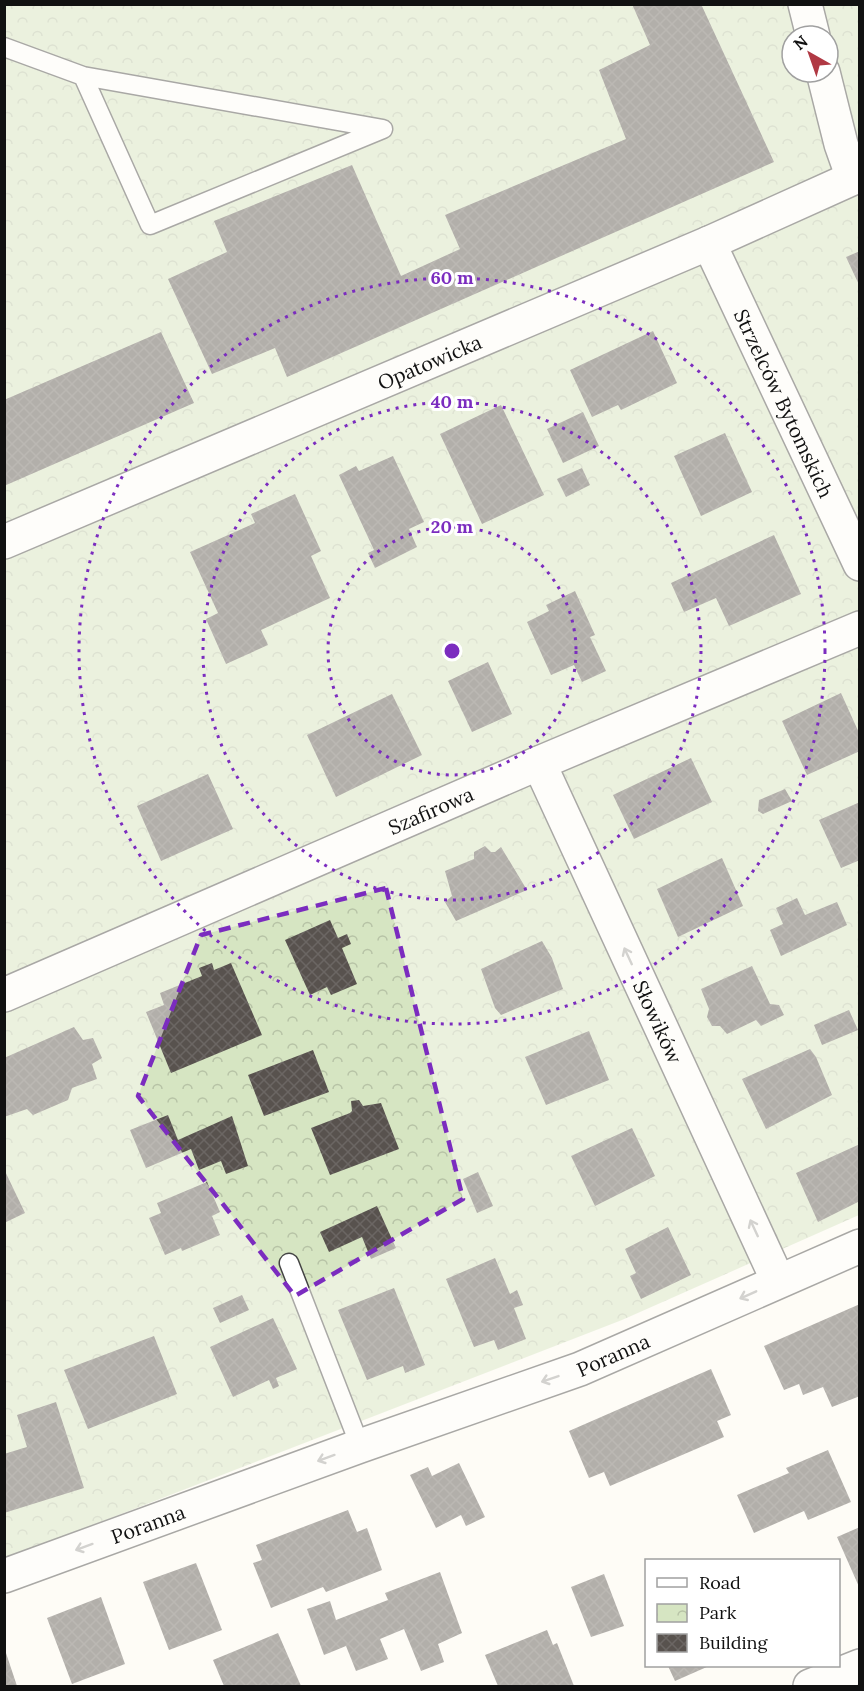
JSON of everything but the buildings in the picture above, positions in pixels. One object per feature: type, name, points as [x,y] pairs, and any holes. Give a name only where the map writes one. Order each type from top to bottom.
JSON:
[{"type":"street","points":[[805,4],[810,24]]},
{"type":"street","name":"Opatowicka","points":[[4,542],[709,243],[856,176],[841,144],[826,84]]},
{"type":"street","name":"Strzelców Bytomskich","points":[[709,243],[860,564]]},
{"type":"street","name":"Szafirowa","points":[[4,994],[860,628]]},
{"type":"street","name":"Słowików","points":[[539,764],[778,1281]]},
{"type":"street","name":"Poranna","points":[[4,1576],[360,1446],[580,1369],[860,1246]]},
{"type":"street","points":[[810,1686],[860,1666]]},
{"type":"lane","points":[[4,47],[83,75],[383,129],[150,225],[83,75]]},
{"type":"lane","points":[[289,1263],[360,1446]]},
{"type":"highlighted area","points":[[386,888],[463,1199],[295,1296],[138,1096],[201,935]]},
{"type":"green space","points":[[5,5],[859,5],[859,1215],[622,1320],[5,1559]]}]
